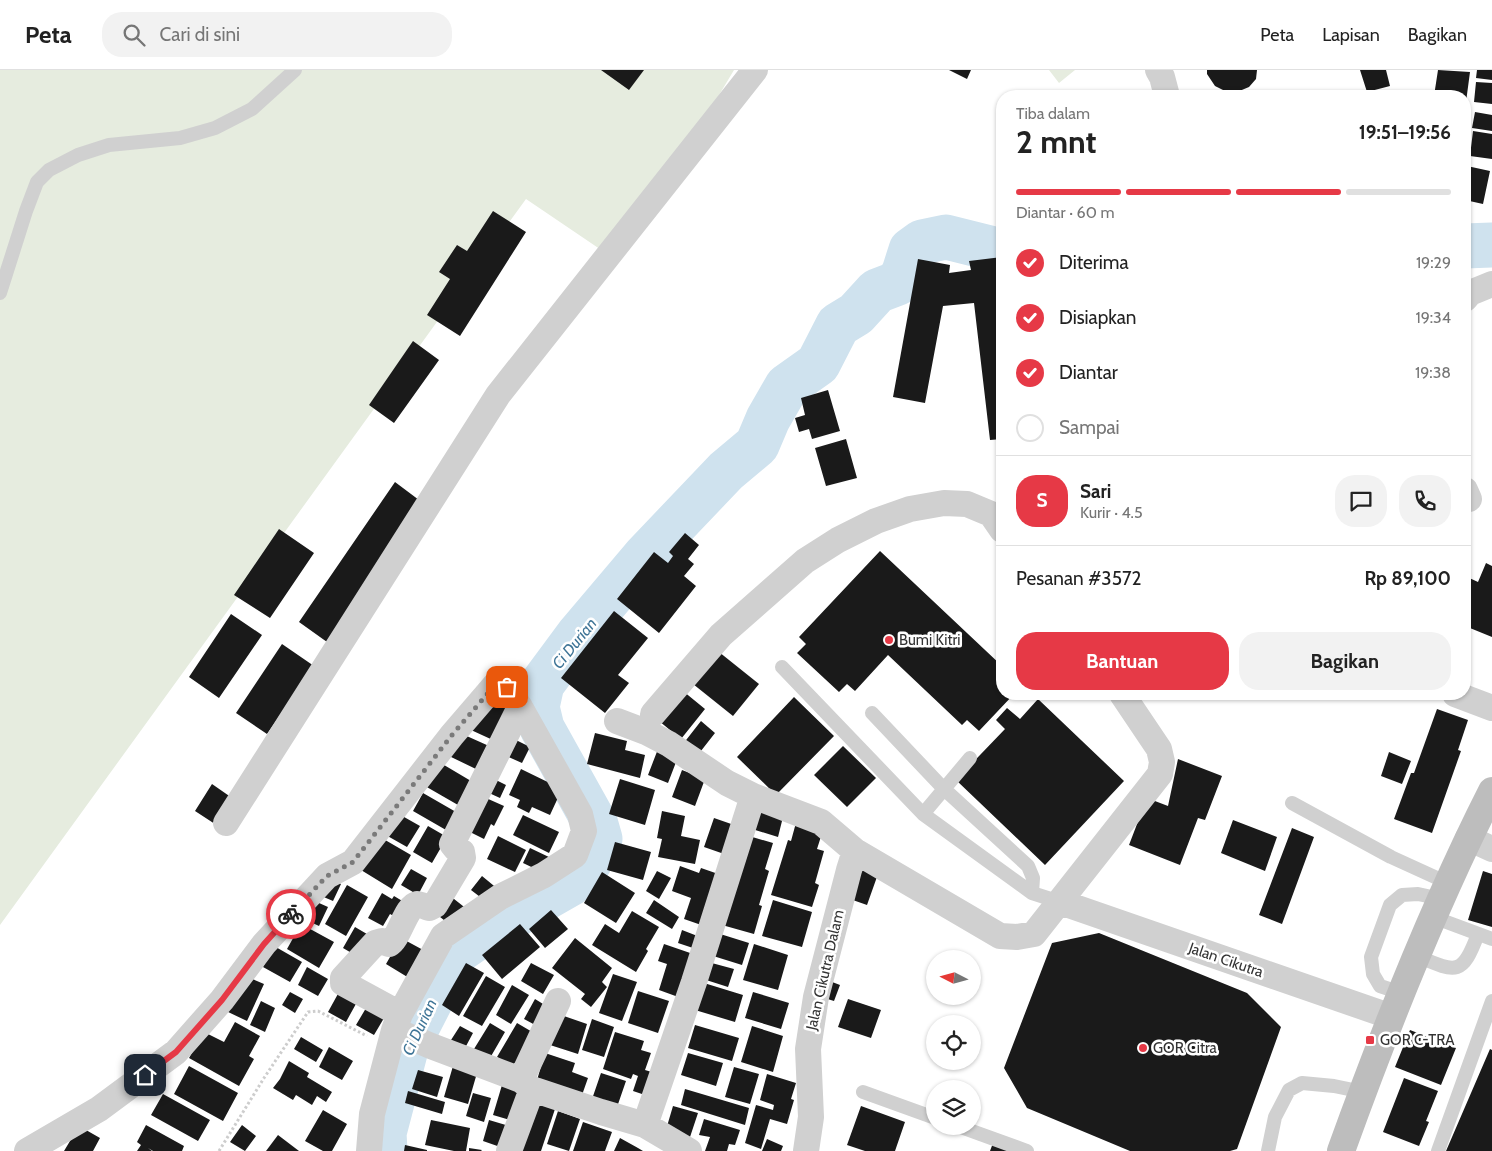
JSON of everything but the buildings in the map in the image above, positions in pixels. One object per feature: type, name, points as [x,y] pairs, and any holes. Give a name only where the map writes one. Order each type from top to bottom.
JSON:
[{"type":"main road","points":[[1340,1151],[1440,900],[1480,844],[1492,791]]},
{"type":"street","points":[[226,823],[498,395],[755,70]]},
{"type":"street","points":[[1158,70],[1165,90]]},
{"type":"street","points":[[1471,293],[1492,284]]},
{"type":"street","points":[[653,714],[722,635],[805,561],[838,540],[876,521],[910,509],[944,503],[967,504],[990,514],[996,522]]},
{"type":"street","points":[[28,1151],[99,1110],[176,1052],[222,1000],[264,944],[320,882],[327,876],[353,862],[452,735],[495,685],[507,687],[580,814],[584,831],[575,855],[544,876],[500,897],[443,936],[396,1031],[372,1114],[369,1151]]},
{"type":"street","points":[[617,721],[646,732],[669,744],[727,783],[753,796],[821,822],[855,851],[1000,936],[1017,937],[1034,934],[1160,774],[1162,762],[1159,749],[1126,700]]},
{"type":"street","points":[[1471,700],[1492,708]]},
{"type":"street","points":[[520,707],[452,844],[462,852],[464,858],[435,904],[428,908],[418,904],[415,905],[405,918],[393,942],[389,944],[382,941],[376,943],[344,978],[343,984],[396,1031],[526,1085],[601,1112],[645,1125],[689,1151]]},
{"type":"street","points":[[645,1125],[694,982],[753,796]]},
{"type":"street","name":"Jalan Cikutra Dalam","points":[[806,1151],[810,1117],[808,1049],[816,997],[855,851]]},
{"type":"street","name":"Jalan Cikutra","points":[[1060,902],[1397,1005]]},
{"type":"street","points":[[510,1151],[526,1085],[558,1001]]},
{"type":"lane","points":[[0,293],[37,182],[49,170],[78,154],[109,145],[180,138],[215,128],[252,109],[295,70]]},
{"type":"lane","points":[[782,667],[923,814],[1032,893],[1060,902]]},
{"type":"lane","points":[[872,713],[943,788],[1028,866],[1033,878],[1032,893]]},
{"type":"lane","points":[[923,814],[970,758]]},
{"type":"lane","points":[[1292,803],[1391,857],[1478,934],[1492,938]]},
{"type":"lane","points":[[1397,1005],[1380,986],[1373,974],[1371,957],[1390,905],[1402,895],[1418,894],[1440,900]]},
{"type":"lane","points":[[1417,956],[1452,969],[1460,966],[1470,956],[1478,934]]},
{"type":"lane","points":[[1438,1151],[1492,1001]]},
{"type":"lane","points":[[1268,1151],[1275,1117],[1289,1090],[1302,1084],[1334,1086],[1363,1092]]},
{"type":"lane","points":[[863,1092],[926,1115]]},
{"type":"lane","points":[[981,1134],[1027,1151]]},
{"type":"path","points":[[219,1151],[308,1012],[318,1011],[396,1031]]},
{"type":"shaded area","points":[[0,70],[734,70],[619,262],[526,199],[0,925]]},
{"type":"shaded area","points":[[1049,70],[1075,70],[1059,83]]},
{"type":"waterway","name":"Ci Durian","points":[[385,1151],[384,1133],[406,1049],[455,953],[484,933],[570,884],[586,868],[595,853],[600,839],[596,825],[542,728],[537,707],[542,684],[579,634],[645,556],[726,471],[757,445],[768,419],[787,386],[818,364],[838,325],[856,314],[877,291],[898,283],[904,272],[911,250],[922,242],[946,237],[996,250]]},
{"type":"waterway","name":"Ci Durian","points":[[1471,246],[1492,245]]},
{"type":"way so far","points":[[291,914],[327,876],[353,862],[452,735],[495,685],[507,687]]},
{"type":"place","name":"Bumi Kitri","points":[[889,640]]},
{"type":"place","name":"GOR C-TRA","points":[[1370,1040]]},
{"type":"place","name":"GOR Citra","points":[[1143,1048]]},
{"type":"route","points":[[145,1075],[176,1052],[222,1000],[264,944],[291,914]]}]
